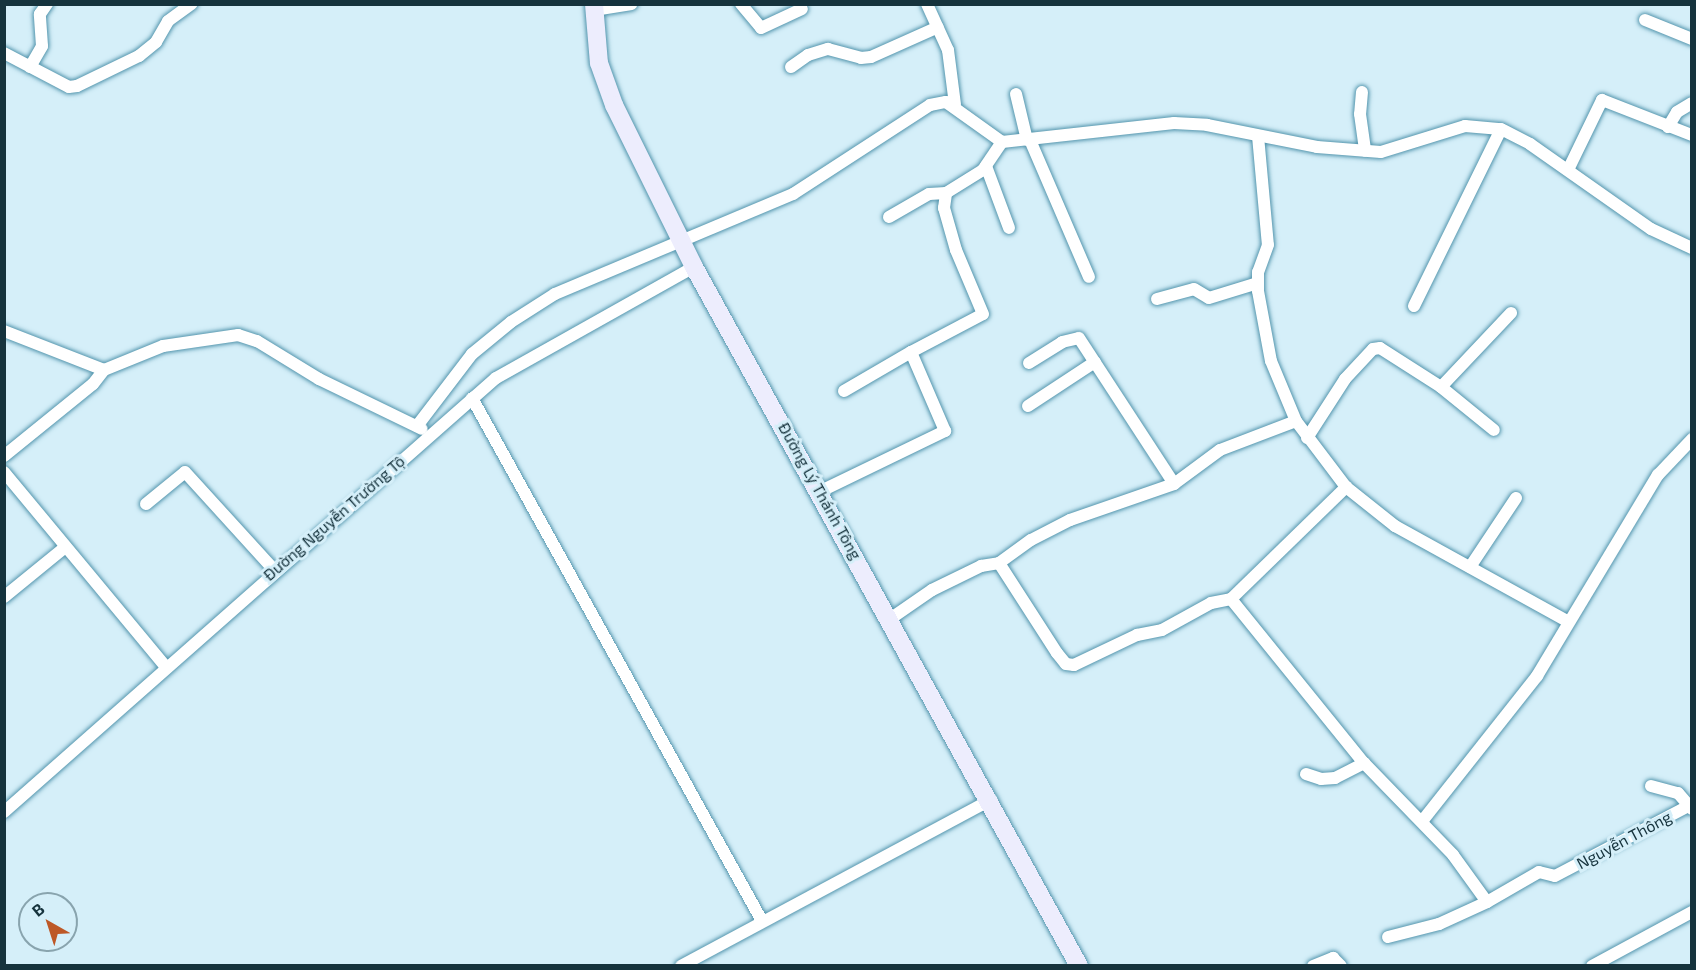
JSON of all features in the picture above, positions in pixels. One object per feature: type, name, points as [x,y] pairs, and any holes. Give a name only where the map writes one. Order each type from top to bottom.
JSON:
[{"type":"street","points":[[30,67],[42,46],[40,14],[47,4]]},
{"type":"street","points":[[4,52],[69,87],[88,82],[139,56],[156,42],[168,21],[191,4]]},
{"type":"street","points":[[594,7],[632,4]]},
{"type":"street","points":[[741,4],[761,28],[802,9]]},
{"type":"street","points":[[927,4],[938,27],[955,83],[955,105]]},
{"type":"street","name":"Đường Lý Thánh Tông","points":[[594,7],[599,63],[614,105],[694,267],[821,491],[991,800],[1079,966]]},
{"type":"street","points":[[1645,20],[1692,39]]},
{"type":"street","points":[[791,67],[808,55],[828,50],[861,58],[872,57],[938,27]]},
{"type":"street","points":[[1362,92],[1360,114],[1365,151]]},
{"type":"street","points":[[1016,94],[1028,140],[1089,277]]},
{"type":"street","points":[[1568,170],[1602,100],[1692,135]]},
{"type":"street","points":[[417,426],[472,354],[510,322],[555,294],[793,194],[930,105],[946,102],[955,105],[1002,142],[1174,123],[1206,124],[1258,136],[1381,152],[1465,126],[1501,129],[1568,170],[1652,229],[1692,248]]},
{"type":"street","points":[[1668,127],[1677,112],[1692,104]]},
{"type":"street","points":[[1414,306],[1501,129]]},
{"type":"street","points":[[1258,136],[1268,245],[1258,283],[1271,361],[1296,421],[1346,487],[1395,526],[1567,621]]},
{"type":"street","points":[[889,217],[929,194],[946,193],[986,166],[1002,142]]},
{"type":"street","points":[[986,166],[1009,228]]},
{"type":"street","points":[[844,391],[983,314],[956,250],[944,208],[946,193]]},
{"type":"street","name":"Đường Nguyễn Trường Tộ","points":[[4,812],[275,570],[496,378],[694,267]]},
{"type":"street","points":[[1157,299],[1194,289],[1209,298],[1258,283]]},
{"type":"street","points":[[1441,387],[1511,313]]},
{"type":"street","points":[[4,331],[104,370]]},
{"type":"street","points":[[4,456],[93,384],[104,370],[164,346],[238,335],[432,433]]},
{"type":"street","points":[[1029,363],[1074,336],[1095,362],[1174,484]]},
{"type":"street","points":[[1307,438],[1345,380],[1373,348],[1380,348],[1441,387],[1494,430]]},
{"type":"street","points":[[821,491],[945,431],[911,352]]},
{"type":"street","points":[[1028,406],[1095,362]]},
{"type":"street","points":[[472,398],[762,921]]},
{"type":"street","points":[[890,619],[932,590],[981,566],[999,563],[1031,540],[1070,520],[1174,484],[1220,450],[1296,421]]},
{"type":"street","points":[[1423,820],[1537,676],[1567,621],[1658,475],[1692,438]]},
{"type":"street","points":[[4,472],[64,548],[166,667]]},
{"type":"street","points":[[146,504],[185,472],[275,570]]},
{"type":"street","points":[[999,563],[1057,653],[1066,664],[1074,665],[1137,635],[1162,630],[1211,603],[1231,599],[1346,487]]},
{"type":"street","points":[[1470,567],[1516,498]]},
{"type":"street","points":[[4,597],[64,548]]},
{"type":"street","points":[[1231,599],[1365,763],[1423,820],[1486,902],[1439,924],[1388,937]]},
{"type":"street","points":[[1306,774],[1321,779],[1335,778],[1365,763]]},
{"type":"street","points":[[1651,786],[1672,790],[1691,806]]},
{"type":"street","points":[[681,966],[991,800]]},
{"type":"street","name":"Nguyễn Thông","points":[[1486,902],[1539,872],[1556,876],[1691,806]]},
{"type":"street","points":[[1592,966],[1692,912]]},
{"type":"street","points":[[1313,966],[1333,958],[1341,966]]}]
